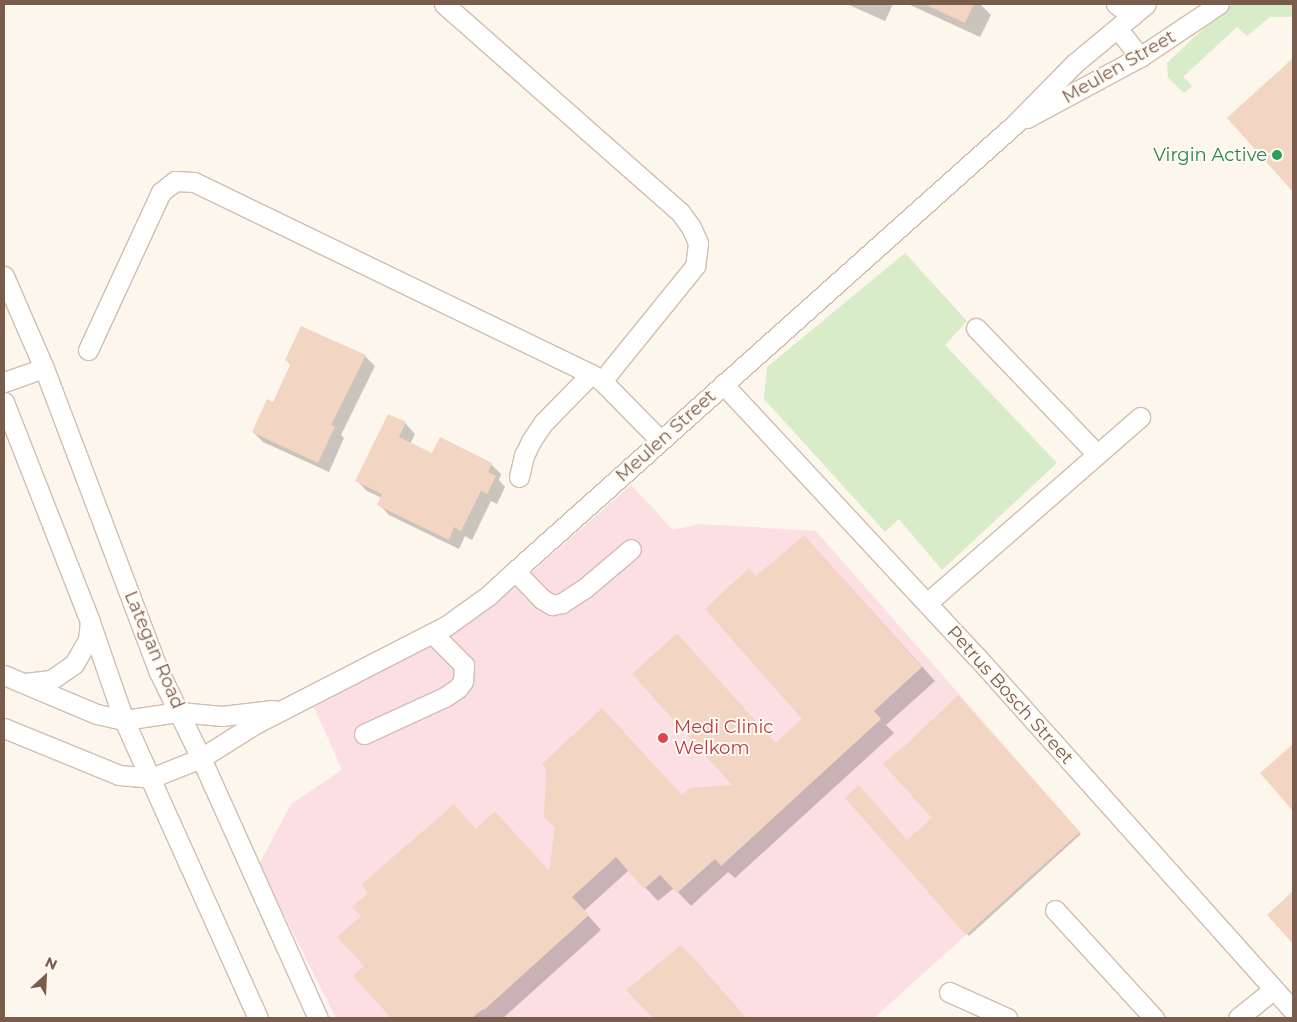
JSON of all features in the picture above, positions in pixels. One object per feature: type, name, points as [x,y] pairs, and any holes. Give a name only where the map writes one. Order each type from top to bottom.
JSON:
[{"type":"street","points":[[444,4],[680,212],[691,227],[698,243],[695,266],[596,377],[544,422],[531,441],[524,456],[519,477]]},
{"type":"street","points":[[1116,4],[1139,10]]},
{"type":"street","name":"Meulen Street","points":[[1015,124],[1140,57],[1219,4]]},
{"type":"street","name":"Meulen Street","points":[[151,778],[201,758],[288,707],[458,618],[516,571],[1015,124],[1075,63],[1139,10]]},
{"type":"street","points":[[1118,29],[1140,57]]},
{"type":"street","points":[[88,350],[161,192],[175,181],[194,182],[596,377],[660,440]]},
{"type":"street","name":"Lategan Road","points":[[4,276],[44,368],[156,662],[318,1018]]},
{"type":"street","points":[[976,328],[1097,454]]},
{"type":"street","points":[[4,382],[44,368]]},
{"type":"street","name":"Petrus Bosch Street","points":[[723,384],[927,603],[1293,1011]]},
{"type":"street","points":[[4,402],[90,622],[124,720],[258,1018]]},
{"type":"street","points":[[927,603],[1140,417]]},
{"type":"street","points":[[516,571],[547,604],[562,603],[585,588],[631,549]]},
{"type":"street","points":[[24,683],[51,680],[74,664],[88,640],[90,622]]},
{"type":"street","points":[[364,734],[445,697],[458,688],[463,681],[464,665],[432,633]]},
{"type":"street","points":[[4,675],[97,714],[124,720]]},
{"type":"street","name":"Meulen Street","points":[[124,720],[179,712],[222,716],[288,707]]},
{"type":"street","points":[[4,728],[119,775],[151,778]]},
{"type":"street","points":[[1055,910],[1154,1018]]},
{"type":"street","points":[[1238,1018],[1274,989]]},
{"type":"street","points":[[949,992],[1007,1018]]},
{"type":"street","points":[[1285,1018],[1293,1011]]},
{"type":"shaded area","name":"Medi Clinic Welkom","points":[[631,485],[673,530],[700,524],[816,531],[1080,832],[874,1018],[336,1018],[259,865],[291,804],[342,770],[313,705],[455,630],[524,579]]},
{"type":"green space","points":[[1234,4],[1293,4],[1293,17],[1270,17],[1247,36],[1237,27],[1183,77],[1192,86],[1184,93],[1168,78],[1167,63],[1222,11]]},
{"type":"green space","points":[[905,253],[967,321],[945,345],[1057,463],[942,570],[899,519],[885,532],[764,399],[767,367]]},
{"type":"building","points":[[924,4],[974,4],[965,23]]},
{"type":"building","name":"Virgin Active","points":[[1293,58],[1293,192],[1227,118]]},
{"type":"building","points":[[301,326],[366,355],[331,425],[335,427],[318,463],[252,432],[267,399],[273,402],[291,363],[285,360]]},
{"type":"building","points":[[388,414],[406,422],[399,437],[432,453],[440,437],[492,463],[488,472],[496,476],[487,494],[481,491],[461,531],[454,527],[449,540],[377,505],[382,494],[355,481]]},
{"type":"building","points":[[804,535],[922,667],[874,711],[881,719],[721,866],[715,859],[677,893],[660,875],[644,889],[616,857],[572,897],[589,915],[484,1010],[472,1018],[391,1018],[353,976],[364,966],[337,937],[361,916],[352,907],[368,893],[361,885],[454,804],[475,829],[495,811],[549,871],[555,828],[544,817],[546,770],[542,764],[602,708],[682,795],[690,788],[732,785],[632,674],[677,633],[775,743],[802,719],[705,609],[749,568],[756,576]]},
{"type":"building","points":[[958,695],[1080,832],[966,935],[845,798],[859,785],[907,840],[932,818],[883,764]]},
{"type":"building","points":[[1293,744],[1293,811],[1260,773]]},
{"type":"building","points":[[1293,891],[1293,944],[1267,915]]},
{"type":"building","points":[[681,945],[747,1018],[653,1018],[626,990]]},
{"type":"place","name":"Virgin Active","points":[[1277,155]]},
{"type":"place","name":"Medi Clinic Welkom","points":[[663,738]]}]
